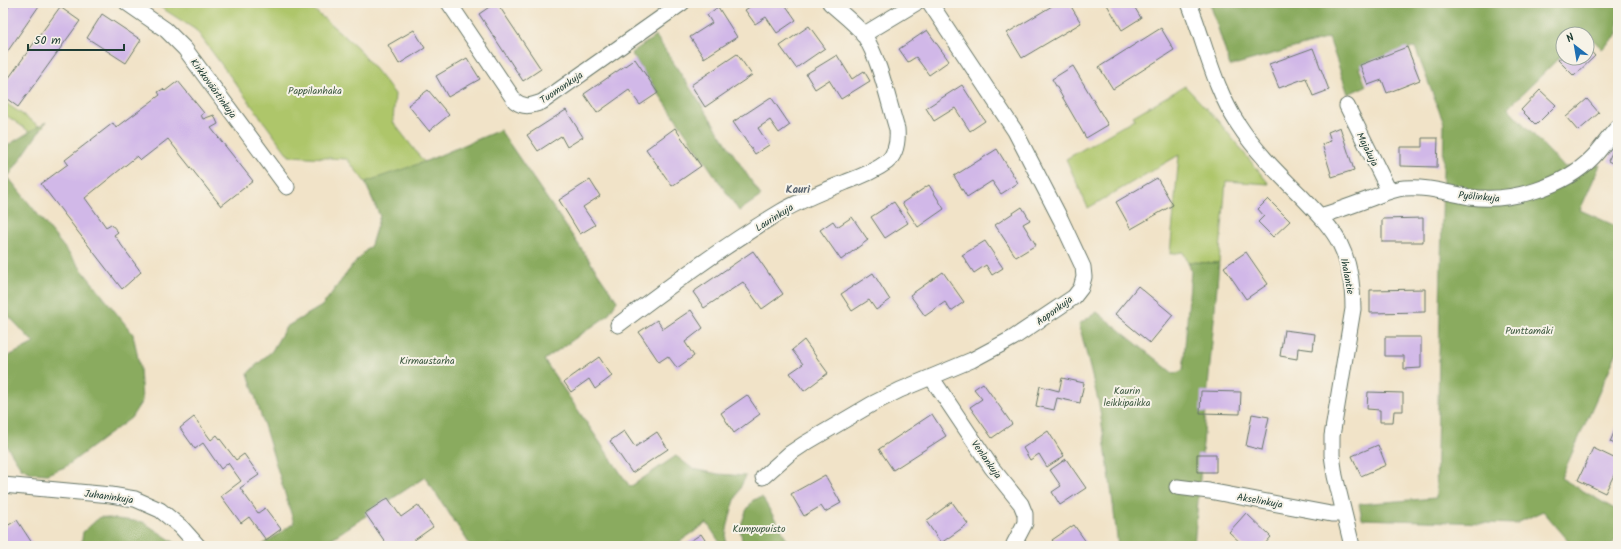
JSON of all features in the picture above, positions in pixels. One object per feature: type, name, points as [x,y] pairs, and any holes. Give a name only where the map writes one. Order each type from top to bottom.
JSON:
[{"type":"street","name":"Kirkkoväärtinkuja","points":[[128,3],[166,30],[185,49],[287,187]]},
{"type":"street","name":"Tuomonkuja","points":[[449,3],[515,101],[527,107],[542,102],[682,3]]},
{"type":"street","points":[[830,3],[863,34],[916,3]]},
{"type":"street","name":"Aaponkuja","points":[[763,477],[789,454],[872,404],[972,360],[1013,338],[1074,297],[1081,288],[1084,277],[1083,266],[1079,256],[1015,131],[930,3]]},
{"type":"street","name":"Ihalantie","points":[[1189,3],[1221,89],[1237,123],[1259,152],[1332,230],[1340,244],[1346,260],[1353,294],[1353,309],[1332,436],[1332,455],[1335,476],[1352,546]]},
{"type":"street","name":"Laurinkuja","points":[[618,325],[678,280],[782,211],[802,200],[861,176],[888,161],[895,151],[898,140],[897,129],[876,61],[863,34]]},
{"type":"street","name":"Majakuja","points":[[1346,106],[1389,191]]},
{"type":"street","name":"Pyölinkuja","points":[[1320,216],[1389,191],[1403,188],[1418,188],[1488,198],[1505,198],[1524,194],[1559,181],[1574,171],[1592,158],[1618,127]]},
{"type":"street","name":"Venlankuja","points":[[931,377],[992,468],[1021,504],[1025,514],[1025,523],[1014,544]]},
{"type":"street","name":"Juhaninkuja","points":[[3,485],[112,495],[135,499],[160,510],[181,527],[198,546]]},
{"type":"street","name":"Akselinkuja","points":[[1177,487],[1209,491],[1331,514],[1344,514]]},
{"type":"green space","name":"Kirmaustarha","points":[[154,3],[306,3],[357,47],[395,94],[393,122],[424,162],[500,130],[617,301],[607,316],[544,360],[630,487],[676,456],[707,523],[673,546],[471,546],[425,477],[320,546],[248,373],[272,351],[286,327],[322,306],[353,265],[371,245],[380,216],[365,182],[347,159],[289,156],[196,30]]},
{"type":"green space","name":"Punttamäki","points":[[1210,3],[1618,3],[1618,34],[1602,49],[1595,42],[1595,26],[1555,26],[1555,62],[1508,108],[1564,167],[1600,165],[1580,210],[1618,227],[1618,350],[1561,478],[1618,511],[1618,536],[1611,546],[1573,546],[1543,511],[1515,524],[1362,519],[1359,504],[1436,498],[1444,124],[1415,47],[1359,68],[1366,86],[1348,94],[1329,38],[1230,66]]},
{"type":"green space","points":[[656,36],[761,196],[739,211],[631,53]]},
{"type":"green space","points":[[1185,86],[1219,122],[1269,184],[1226,181],[1219,263],[1188,262],[1183,252],[1170,254],[1179,155],[1088,208],[1066,159],[1135,119],[1133,116]]},
{"type":"green space","points":[[3,101],[39,126],[30,132],[3,113]]},
{"type":"green space","points":[[46,122],[8,177],[133,334],[140,368],[142,401],[131,418],[65,467],[47,474],[32,473],[21,468],[3,440],[3,359],[34,343],[3,310],[3,148]]},
{"type":"green space","name":"Kirmaustarha","points":[[500,130],[617,301],[607,316],[544,360],[630,487],[676,456],[693,469],[718,474],[746,476],[732,510],[727,527],[725,546],[722,546],[707,523],[673,546],[471,546],[425,477],[320,546],[261,546],[294,523],[248,373],[272,351],[286,327],[322,306],[353,265],[371,245],[380,216],[365,182],[424,162]]},
{"type":"green space","name":"Kaurin leikkipaikka","points":[[1188,262],[1219,263],[1194,546],[1118,546],[1099,404],[1079,324],[1097,312],[1174,374],[1183,370],[1191,271]]},
{"type":"green space","name":"Kumpupuisto","points":[[762,497],[791,546],[743,546],[740,528],[746,511],[753,500]]},
{"type":"green space","points":[[100,517],[143,522],[180,546],[81,546],[83,532]]},
{"type":"building","points":[[11,3],[41,3],[3,58],[3,15]]},
{"type":"building","points":[[497,3],[541,69],[523,81],[479,14]]},
{"type":"building","points":[[756,3],[784,3],[796,20],[777,33],[766,17],[755,24],[745,10]]},
{"type":"building","points":[[1057,3],[1069,3],[1081,23],[1022,58],[1007,33]]},
{"type":"building","points":[[1106,3],[1132,3],[1141,18],[1122,30]]},
{"type":"building","points":[[60,7],[80,21],[18,107],[3,96],[3,86]]},
{"type":"building","points":[[718,7],[737,37],[704,58],[690,37],[712,23],[707,15]]},
{"type":"building","points":[[102,14],[141,40],[126,63],[87,38]]},
{"type":"building","points":[[809,26],[825,48],[796,68],[780,46]]},
{"type":"building","points":[[1161,28],[1174,50],[1113,89],[1099,67]]},
{"type":"building","points":[[414,30],[425,48],[399,64],[388,45]]},
{"type":"building","points":[[927,30],[949,61],[929,75],[916,57],[908,62],[899,49]]},
{"type":"building","points":[[1407,47],[1420,80],[1387,93],[1382,80],[1368,85],[1360,65]]},
{"type":"building","points":[[1313,48],[1329,90],[1313,96],[1306,78],[1279,88],[1269,64]]},
{"type":"building","points":[[737,54],[752,75],[705,107],[691,85]]},
{"type":"building","points":[[837,55],[852,79],[864,71],[870,81],[841,99],[829,80],[815,89],[806,74]]},
{"type":"building","points":[[467,58],[480,79],[448,97],[436,76]]},
{"type":"building","points":[[635,59],[658,93],[640,105],[629,90],[597,113],[584,94]]},
{"type":"building","points":[[1073,66],[1108,125],[1086,138],[1052,79]]},
{"type":"building","points":[[1564,66],[1584,66],[1574,76]]},
{"type":"building","points":[[178,81],[204,113],[201,115],[203,119],[214,115],[218,124],[211,128],[253,181],[221,206],[168,139],[141,160],[137,156],[85,198],[106,227],[111,224],[118,232],[114,235],[141,272],[122,289],[41,184],[68,164],[65,160],[113,123],[116,128],[160,95],[158,92],[163,89],[165,91]]},
{"type":"building","points":[[962,85],[985,121],[970,131],[955,108],[934,121],[926,108]]},
{"type":"building","points":[[428,90],[449,115],[429,131],[408,105]]},
{"type":"building","points":[[1540,90],[1556,105],[1536,125],[1521,110]]},
{"type":"building","points":[[771,97],[790,125],[779,133],[770,120],[758,128],[769,145],[755,154],[733,122]]},
{"type":"building","points":[[1587,99],[1599,113],[1578,131],[1566,117]]},
{"type":"building","points":[[566,110],[583,137],[567,147],[561,136],[538,151],[527,135]]},
{"type":"building","points":[[1340,127],[1354,170],[1332,177],[1322,144],[1331,141],[1328,132]]},
{"type":"building","points":[[675,128],[701,166],[672,186],[646,149]]},
{"type":"building","points":[[1422,138],[1438,138],[1437,167],[1400,166],[1400,147],[1422,147]]},
{"type":"building","points":[[1618,142],[1618,166],[1608,161]]},
{"type":"building","points":[[997,149],[1018,183],[1001,194],[992,181],[967,197],[954,176]]},
{"type":"building","points":[[1157,178],[1173,205],[1131,229],[1116,202]]},
{"type":"building","points":[[590,180],[600,196],[583,207],[595,225],[580,234],[559,200]]},
{"type":"building","points":[[929,185],[944,209],[918,227],[902,203]]},
{"type":"building","points":[[1268,199],[1290,221],[1273,237],[1258,222],[1264,216],[1258,209]]},
{"type":"building","points":[[894,202],[908,223],[885,238],[871,217]]},
{"type":"building","points":[[1022,207],[1030,220],[1023,224],[1036,245],[1016,257],[995,225]]},
{"type":"building","points":[[852,217],[868,240],[841,260],[820,230],[833,221],[837,227]]},
{"type":"building","points":[[1423,218],[1423,242],[1382,242],[1382,219]]},
{"type":"building","points":[[985,241],[1003,268],[992,275],[986,265],[974,273],[962,255]]},
{"type":"building","points":[[753,251],[783,294],[762,309],[743,282],[704,308],[693,292]]},
{"type":"building","points":[[1246,252],[1268,284],[1246,299],[1224,267]]},
{"type":"building","points":[[943,272],[964,302],[951,311],[945,302],[925,316],[910,295]]},
{"type":"building","points":[[873,273],[890,300],[876,310],[869,300],[852,311],[841,294]]},
{"type":"building","points":[[1138,286],[1173,315],[1150,343],[1115,314]]},
{"type":"building","points":[[1425,289],[1425,312],[1370,313],[1370,290]]},
{"type":"building","points":[[691,310],[703,328],[685,342],[694,356],[677,368],[668,356],[659,362],[639,332],[657,320],[663,329]]},
{"type":"building","points":[[1284,330],[1315,334],[1313,350],[1298,348],[1297,359],[1280,356]]},
{"type":"building","points":[[1385,337],[1421,337],[1421,368],[1404,369],[1404,356],[1385,356]]},
{"type":"building","points":[[804,340],[828,373],[804,391],[790,373],[803,364],[792,350]]},
{"type":"building","points":[[599,357],[612,376],[595,389],[589,379],[571,392],[564,382]]},
{"type":"building","points":[[1062,378],[1084,383],[1080,403],[1057,398],[1054,410],[1036,406],[1040,386],[1059,391]]},
{"type":"building","points":[[983,383],[1012,424],[992,438],[970,407],[982,399],[974,389]]},
{"type":"building","points":[[1201,391],[1241,392],[1240,414],[1200,413]]},
{"type":"building","points":[[1368,392],[1403,393],[1403,411],[1394,411],[1393,422],[1380,422],[1380,410],[1367,409]]},
{"type":"building","points":[[747,395],[760,414],[734,433],[721,413]]},
{"type":"building","points":[[932,414],[946,436],[893,470],[879,449]]},
{"type":"building","points":[[1252,414],[1269,417],[1262,450],[1246,446]]},
{"type":"building","points":[[194,417],[211,440],[217,435],[236,460],[244,454],[259,475],[240,488],[258,513],[265,508],[281,529],[266,540],[249,517],[241,523],[221,496],[241,481],[228,463],[221,469],[203,443],[195,449],[180,428]]},
{"type":"building","points":[[1618,423],[1618,445],[1610,442]]},
{"type":"building","points":[[624,431],[635,447],[657,432],[668,449],[632,473],[610,441]]},
{"type":"building","points":[[1048,431],[1064,456],[1047,467],[1039,454],[1030,460],[1023,448]]},
{"type":"building","points":[[1378,445],[1386,465],[1361,476],[1352,456]]},
{"type":"building","points":[[1593,448],[1618,460],[1618,467],[1605,493],[1578,480]]},
{"type":"building","points":[[1197,454],[1216,454],[1216,472],[1197,472]]},
{"type":"building","points":[[1066,459],[1086,488],[1060,505],[1052,492],[1061,486],[1050,470]]},
{"type":"building","points":[[825,475],[841,503],[825,512],[821,506],[804,516],[791,494]]},
{"type":"building","points":[[388,498],[401,517],[418,505],[433,527],[406,546],[388,546],[365,513]]},
{"type":"building","points":[[952,502],[968,524],[941,543],[926,521]]},
{"type":"building","points":[[1246,513],[1271,537],[1263,546],[1244,546],[1229,532]]},
{"type":"building","points":[[3,520],[7,526],[17,520],[34,546],[3,546]]},
{"type":"building","points":[[1074,525],[1089,546],[1056,546],[1052,540]]},
{"type":"building","points":[[701,534],[709,546],[683,546]]},
{"type":"district","name":"Kauri","points":[[798,189]]},
{"type":"park label","name":"Pappilanhaka","points":[[315,90]]}]
